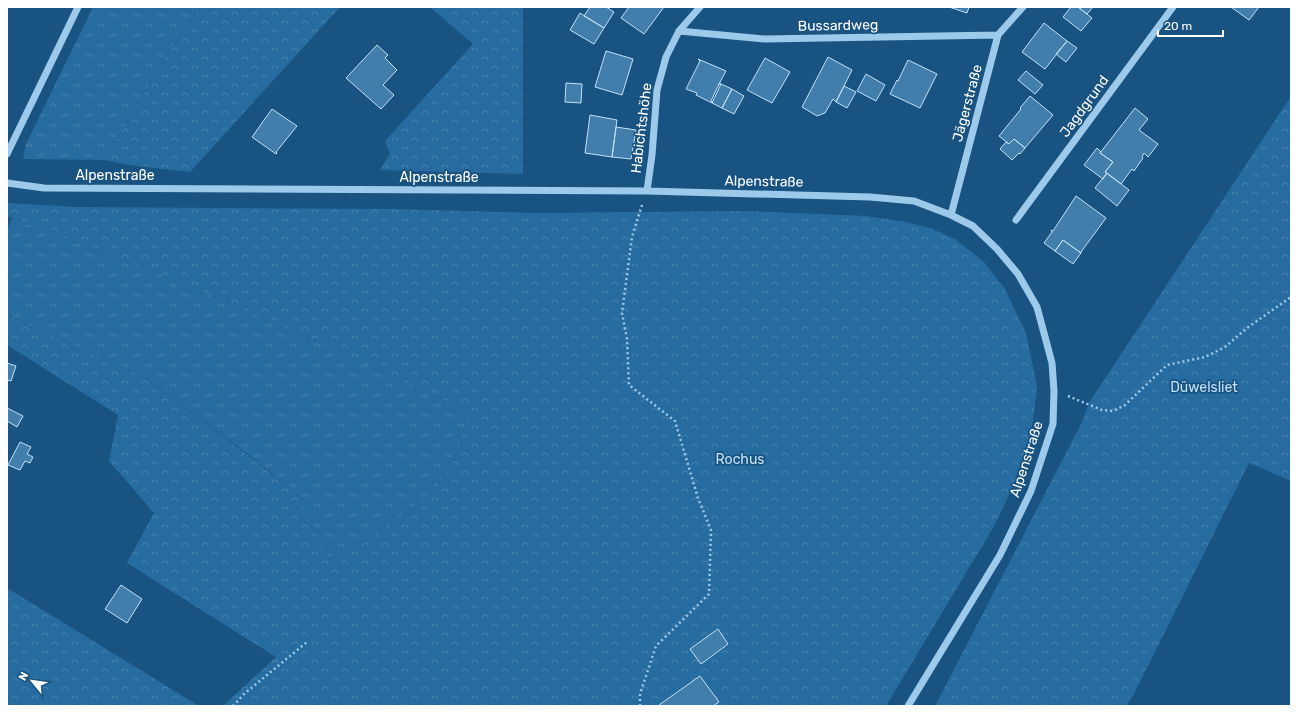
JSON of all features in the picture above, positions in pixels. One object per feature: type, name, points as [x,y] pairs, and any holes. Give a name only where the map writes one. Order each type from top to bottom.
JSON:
[{"type":"street","points":[[7,154],[78,7]]},
{"type":"street","name":"Habichtshöhe","points":[[646,191],[652,155],[657,90],[666,57],[679,31],[700,7]]},
{"type":"street","name":"Jägerstraße","points":[[951,215],[998,35],[1023,7]]},
{"type":"street","name":"Jagdgrund","points":[[1016,220],[1173,7]]},
{"type":"street","name":"Bussardweg","points":[[679,31],[765,39],[998,35]]},
{"type":"street","name":"Alpenstraße","points":[[7,182],[44,188],[646,191],[870,197],[914,201],[951,215],[973,226],[997,249],[1018,274],[1036,307],[1052,363],[1054,391],[1052,424],[1031,491],[1000,555],[908,706]]},
{"type":"path","points":[[640,706],[640,694],[656,646],[709,594],[711,530],[698,498],[675,421],[629,385],[627,340],[622,313],[632,237],[646,191]]},
{"type":"path","points":[[1054,391],[1102,410],[1113,411],[1125,405],[1167,365],[1205,357],[1225,347],[1247,328],[1291,297]]},
{"type":"path","points":[[233,706],[244,694],[307,642]]},
{"type":"green space","points":[[93,7],[200,7],[164,59],[105,160],[23,159],[26,144]]},
{"type":"green space","points":[[200,7],[340,7],[190,172],[129,165],[105,160],[164,59]]},
{"type":"green space","points":[[430,7],[523,7],[523,174],[380,170],[390,154],[385,141],[473,44]]},
{"type":"green space","name":"Düwelsliet","points":[[1291,96],[1291,481],[1249,463],[1134,694],[1126,706],[935,706],[1082,422],[1089,403]]},
{"type":"green space","name":"Rochus","points":[[7,203],[76,207],[391,209],[536,213],[746,211],[866,216],[906,222],[930,228],[955,239],[984,262],[1005,289],[1026,333],[1037,387],[1033,421],[1025,453],[1010,493],[993,528],[886,706],[223,706],[276,657],[127,563],[154,513],[109,461],[118,415],[7,345],[7,315],[143,376],[254,460],[297,495],[334,566],[432,492],[444,479],[460,446],[468,411],[193,287],[7,216]]},
{"type":"green space","points":[[12,218],[193,287],[468,411],[460,446],[444,479],[432,492],[334,567],[297,495],[254,459],[143,376],[7,315],[7,230]]},
{"type":"green space","points":[[7,588],[199,706],[7,706]]},
{"type":"building","points":[[590,7],[606,7],[614,12],[604,28],[584,16]]},
{"type":"building","points":[[629,7],[664,7],[644,34],[621,18]]},
{"type":"building","points":[[949,7],[969,7],[967,13]]},
{"type":"building","points":[[1071,7],[1078,7],[1092,18],[1081,31],[1063,17]]},
{"type":"building","points":[[1078,7],[1093,7],[1087,14]]},
{"type":"building","points":[[1231,7],[1259,7],[1249,20]]},
{"type":"building","points":[[580,13],[604,28],[594,44],[570,30]]},
{"type":"building","points":[[1044,23],[1067,41],[1045,69],[1022,52]]},
{"type":"building","points":[[1067,41],[1077,48],[1066,62],[1056,54]]},
{"type":"building","points":[[377,45],[388,55],[385,58],[397,70],[383,85],[394,95],[381,109],[346,78]]},
{"type":"building","points":[[606,51],[633,59],[622,95],[595,87]]},
{"type":"building","points":[[828,57],[852,70],[836,102],[833,99],[825,113],[817,116],[802,107]]},
{"type":"building","points":[[765,58],[790,72],[772,103],[747,90]]},
{"type":"building","points":[[698,59],[726,71],[711,101],[713,102],[712,103],[696,95],[697,93],[686,89],[700,61]]},
{"type":"building","points":[[908,60],[937,74],[920,108],[890,94]]},
{"type":"building","points":[[1026,71],[1043,85],[1035,94],[1018,80]]},
{"type":"building","points":[[866,74],[885,85],[876,101],[857,91]]},
{"type":"building","points":[[566,83],[582,84],[581,103],[565,102]]},
{"type":"building","points":[[721,84],[732,89],[722,108],[712,103]]},
{"type":"building","points":[[844,86],[856,92],[847,108],[836,102]]},
{"type":"building","points":[[732,89],[744,96],[734,114],[722,108]]},
{"type":"building","points":[[1030,96],[1053,115],[1025,148],[1014,139],[1009,144],[999,136]]},
{"type":"building","points":[[1135,108],[1148,119],[1139,130],[1158,144],[1148,157],[1144,153],[1143,158],[1134,171],[1132,169],[1121,184],[1105,172],[1113,162],[1100,153]]},
{"type":"building","points":[[272,109],[297,126],[276,154],[252,137]]},
{"type":"building","points":[[590,115],[617,120],[612,157],[585,153]]},
{"type":"building","points":[[616,127],[636,130],[631,159],[612,157]]},
{"type":"building","points":[[1014,139],[1025,148],[1012,160],[1000,149],[1006,142],[1009,144]]},
{"type":"building","points":[[1097,148],[1101,152],[1100,153],[1113,162],[1105,172],[1107,173],[1103,179],[1084,165]]},
{"type":"building","points":[[1107,173],[1129,190],[1117,206],[1095,188]]},
{"type":"building","points":[[1076,196],[1106,218],[1081,253],[1063,240],[1055,251],[1044,243],[1052,232],[1051,230],[1053,231]]},
{"type":"building","points":[[1063,240],[1081,253],[1073,264],[1055,251]]},
{"type":"building","points":[[7,363],[16,366],[11,381],[7,380]]},
{"type":"building","points":[[7,408],[23,416],[17,427],[7,421]]},
{"type":"building","points":[[20,442],[31,447],[27,454],[33,457],[30,463],[25,461],[20,470],[8,465]]},
{"type":"building","points":[[121,585],[142,599],[127,623],[105,609]]},
{"type":"building","points":[[718,629],[728,644],[701,664],[690,649]]},
{"type":"building","points":[[700,676],[719,702],[713,706],[659,706],[659,705]]}]
